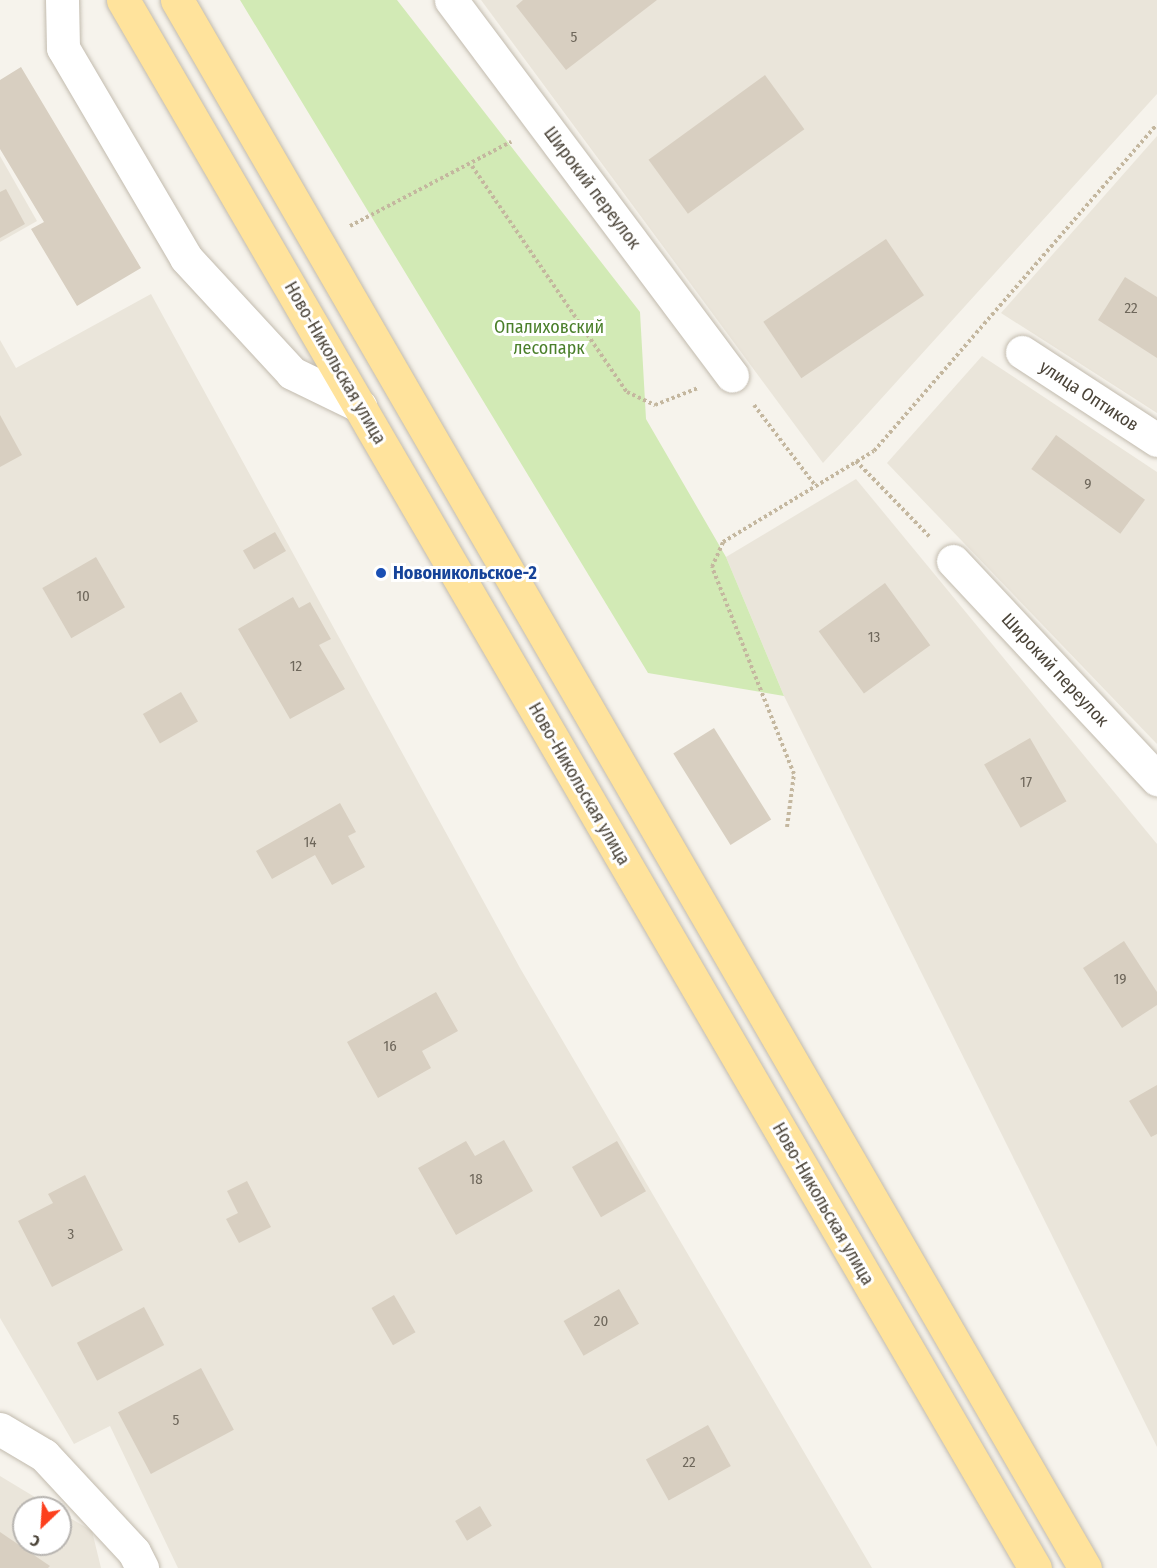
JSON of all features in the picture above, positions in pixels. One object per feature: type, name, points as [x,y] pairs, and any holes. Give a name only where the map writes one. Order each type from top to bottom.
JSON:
[{"type":"main road","name":"Ново-Никольская улица","points":[[123,0],[1035,1568]]},
{"type":"main road","points":[[177,0],[1085,1568]]},
{"type":"street","points":[[62,0],[63,48],[186,258],[292,373],[360,406]]},
{"type":"street","name":"Широкий переулок","points":[[451,0],[732,375]]},
{"type":"street","name":"улица Оптиков","points":[[1022,352],[1157,440]]},
{"type":"street","name":"Широкий переулок","points":[[953,561],[1157,779]]},
{"type":"street","points":[[0,1429],[44,1455],[134,1552],[142,1568]]},
{"type":"path","points":[[342,231],[472,166],[543,123]]},
{"type":"path","points":[[788,827],[794,774],[712,567],[723,542],[874,451],[1157,124]]},
{"type":"path","points":[[472,166],[627,392],[655,405],[732,375],[815,485]]},
{"type":"path","points":[[856,461],[953,561]]},
{"type":"shaded area","points":[[481,0],[1157,0],[1157,94],[823,463]]},
{"type":"shaded area","points":[[1157,136],[1157,413],[1001,313]]},
{"type":"shaded area","points":[[0,156],[37,221],[0,242]]},
{"type":"shaded area","points":[[151,294],[520,968],[872,1568],[178,1568],[110,1426],[74,1444],[0,1318],[0,340],[16,368]]},
{"type":"shaded area","points":[[982,356],[1157,472],[1157,744],[887,463]]},
{"type":"shaded area","points":[[856,479],[1157,844],[1157,1447],[784,696],[726,557]]},
{"type":"shaded area","points":[[0,1476],[33,1496],[12,1496],[12,1556],[72,1556],[72,1519],[92,1531],[101,1568],[0,1568]]},
{"type":"green space","name":"Опалиховский лесопарк","points":[[240,0],[397,0],[640,312],[646,419],[726,557],[784,696],[648,673]]},
{"type":"building","points":[[523,0],[657,0],[566,70],[516,6]]},
{"type":"building","points":[[21,67],[141,268],[77,306],[31,229],[44,222],[0,149],[0,80]]},
{"type":"building","points":[[765,75],[804,129],[688,214],[649,160]]},
{"type":"building","points":[[6,189],[25,224],[0,238],[0,192]]},
{"type":"building","points":[[886,239],[924,295],[801,378],[763,322]]},
{"type":"building","points":[[1125,277],[1157,297],[1157,358],[1098,320]]},
{"type":"building","points":[[0,415],[22,455],[0,467]]},
{"type":"building","points":[[1056,435],[1145,500],[1120,534],[1031,469]]},
{"type":"building","points":[[275,532],[286,551],[254,570],[243,550]]},
{"type":"building","points":[[96,557],[125,607],[71,638],[42,588]]},
{"type":"building","points":[[885,583],[930,645],[864,693],[819,631]]},
{"type":"building","points":[[293,597],[299,608],[310,602],[331,639],[319,645],[345,689],[290,719],[238,629]]},
{"type":"building","points":[[181,692],[198,721],[160,743],[143,714]]},
{"type":"building","points":[[714,728],[771,820],[731,845],[673,753]]},
{"type":"building","points":[[1030,738],[1066,801],[1021,828],[984,764]]},
{"type":"building","points":[[340,803],[356,832],[348,836],[365,867],[332,885],[315,855],[272,879],[256,851]]},
{"type":"building","points":[[1124,941],[1157,992],[1157,1005],[1122,1028],[1083,968]]},
{"type":"building","points":[[436,992],[458,1031],[422,1051],[431,1068],[378,1098],[347,1042]]},
{"type":"building","points":[[1157,1085],[1157,1134],[1151,1137],[1129,1101]]},
{"type":"building","points":[[504,1140],[533,1191],[456,1235],[418,1168],[466,1141],[475,1156]]},
{"type":"building","points":[[617,1141],[646,1191],[601,1217],[572,1167]]},
{"type":"building","points":[[85,1175],[123,1250],[52,1287],[18,1221],[53,1203],[48,1194]]},
{"type":"building","points":[[247,1181],[271,1227],[239,1243],[226,1219],[238,1213],[227,1191]]},
{"type":"building","points":[[619,1289],[639,1324],[584,1356],[564,1321]]},
{"type":"building","points":[[394,1295],[416,1332],[393,1345],[371,1308]]},
{"type":"building","points":[[144,1307],[164,1345],[97,1381],[77,1343]]},
{"type":"building","points":[[201,1368],[234,1430],[151,1474],[118,1412]]},
{"type":"building","points":[[708,1425],[731,1466],[669,1501],[646,1459]]},
{"type":"building","points":[[480,1506],[492,1526],[467,1541],[455,1521]]},
{"type":"building","points":[[0,1532],[12,1540],[12,1556],[35,1556],[50,1566],[48,1568],[0,1568]]},
{"type":"place","name":"Новоникольское-2","points":[[381,573]]}]
